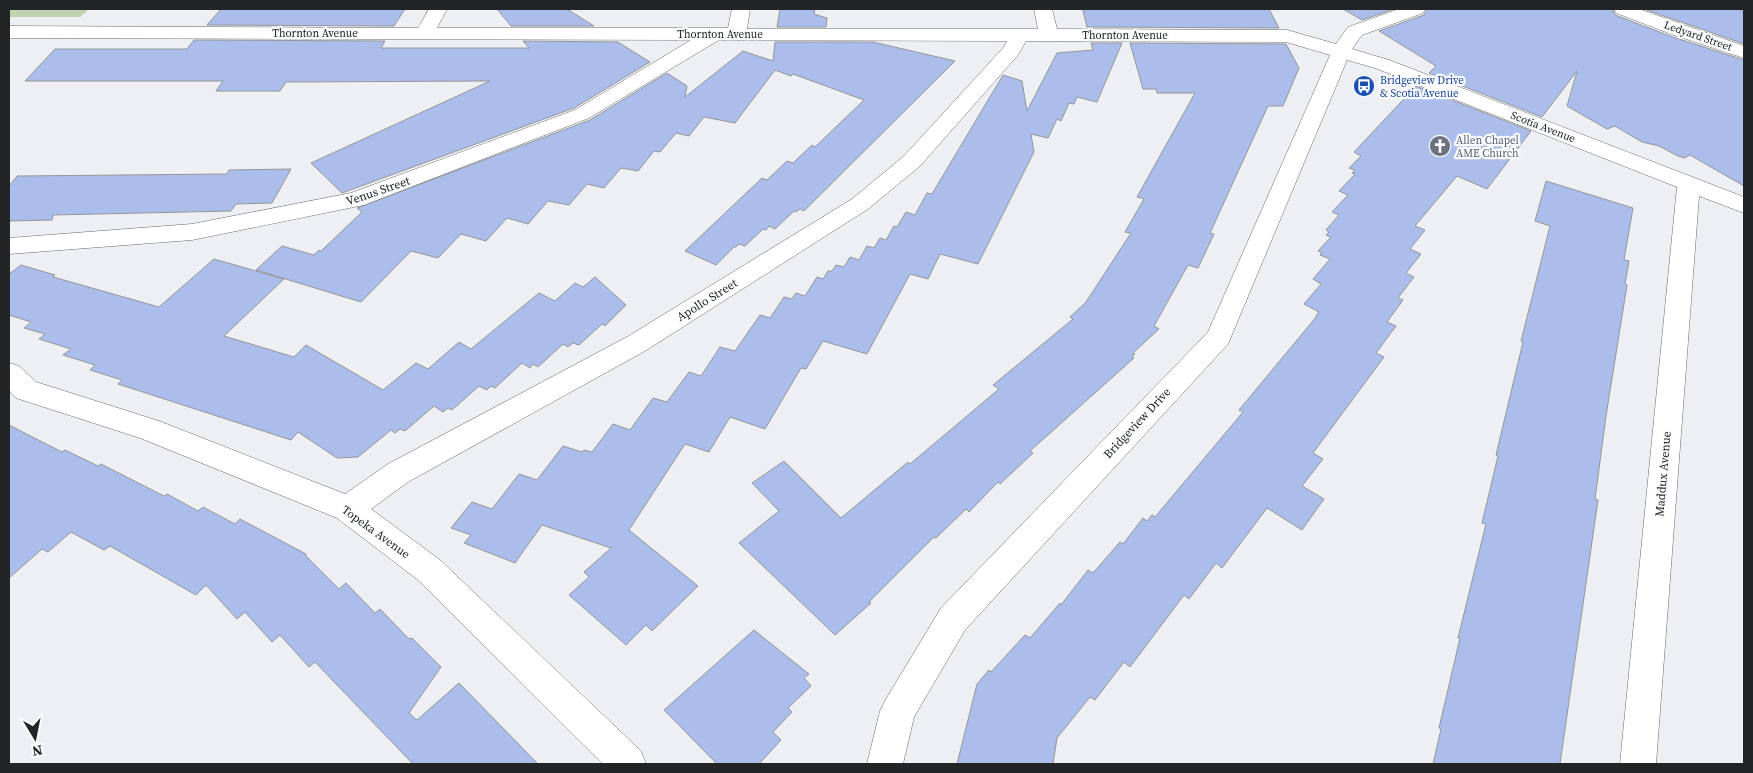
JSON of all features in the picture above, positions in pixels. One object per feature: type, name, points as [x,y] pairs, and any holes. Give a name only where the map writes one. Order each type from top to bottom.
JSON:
[{"type":"street","points":[[424,33],[438,9]]},
{"type":"street","points":[[726,34],[740,9]]},
{"type":"street","points":[[1044,9],[1049,35]]},
{"type":"street","points":[[1341,50],[1355,31],[1416,9]]},
{"type":"street","name":"Ledyard Street","points":[[1624,9],[1678,30],[1744,52]]},
{"type":"street","name":"Thornton Avenue","points":[[9,32],[1288,36],[1341,50]]},
{"type":"street","name":"Venus Street","points":[[9,246],[192,232],[356,200],[582,114],[726,34]]},
{"type":"street","name":"Apollo Street","points":[[348,509],[398,473],[636,344],[860,204],[912,161],[1011,51],[1020,35]]},
{"type":"street","name":"Scotia Avenue","points":[[1341,50],[1382,64],[1744,205]]},
{"type":"street","name":"Bridgeview Drive","points":[[885,764],[898,711],[952,619],[1219,337],[1341,50]]},
{"type":"street","name":"Maddux Avenue","points":[[1638,764],[1688,184]]},
{"type":"street","name":"Topeka Avenue","points":[[9,373],[26,390],[149,429],[348,509],[429,570],[628,764]]},
{"type":"green space","points":[[9,9],[89,9],[80,17],[9,17]]},
{"type":"building","points":[[221,9],[405,9],[394,26],[207,25]]},
{"type":"building","points":[[497,9],[567,9],[594,26],[511,26]]},
{"type":"building","points":[[780,9],[815,9],[814,14],[827,18],[826,27],[777,27]]},
{"type":"building","points":[[1084,9],[1269,9],[1279,28],[1087,27]]},
{"type":"building","points":[[1343,9],[1394,9],[1362,20]]},
{"type":"building","points":[[1427,9],[1612,9],[1615,15],[1670,36],[1744,60],[1744,186],[1690,155],[1684,158],[1678,156],[1659,146],[1642,142],[1615,126],[1607,129],[1567,106],[1577,71],[1542,117],[1429,73],[1436,66],[1379,31],[1424,15]]},
{"type":"building","points":[[1644,9],[1744,9],[1744,44]]},
{"type":"building","points":[[194,40],[385,41],[381,48],[529,48],[523,41],[618,42],[650,62],[574,108],[342,193],[311,163],[490,81],[286,82],[280,91],[216,91],[223,81],[25,81],[55,49],[187,49]]},
{"type":"building","points":[[775,42],[873,42],[955,61],[804,211],[800,209],[796,212],[794,211],[775,229],[769,226],[766,230],[763,229],[745,246],[739,244],[734,247],[716,265],[685,251],[762,178],[767,180],[787,161],[793,163],[812,145],[815,147],[864,100],[793,74],[791,76],[775,70],[735,123],[704,117],[689,136],[676,133],[660,152],[654,151],[638,171],[621,168],[604,188],[587,184],[569,205],[548,201],[528,224],[507,218],[486,241],[461,234],[438,258],[411,251],[361,302],[256,270],[282,246],[314,255],[319,250],[321,251],[362,212],[357,208],[590,120],[667,73],[687,86],[685,97],[743,51],[773,61]]},
{"type":"building","points":[[1091,43],[1122,43],[1097,102],[1077,97],[1074,104],[1069,103],[1061,121],[1057,119],[1048,138],[1031,134],[1034,152],[978,264],[940,254],[928,279],[910,274],[867,354],[823,341],[806,369],[801,368],[765,429],[730,417],[709,452],[685,444],[629,530],[698,586],[652,631],[646,625],[626,645],[569,595],[589,577],[584,572],[611,548],[542,525],[515,563],[464,543],[471,535],[451,528],[472,502],[492,509],[519,474],[537,480],[563,446],[582,452],[584,450],[592,452],[613,424],[630,430],[653,398],[667,402],[689,372],[701,376],[720,347],[735,351],[760,315],[770,318],[784,297],[792,299],[796,293],[805,296],[817,277],[823,279],[828,271],[832,271],[836,265],[844,267],[850,257],[859,260],[867,246],[874,248],[880,238],[886,240],[894,226],[897,227],[906,212],[915,215],[927,193],[932,194],[1003,75],[1022,81],[1027,111],[1057,53],[1093,50]]},
{"type":"building","points":[[1130,43],[1286,44],[1299,68],[1283,106],[1268,106],[1210,233],[1214,234],[1198,268],[1188,265],[1154,326],[1159,329],[1133,353],[1135,354],[1132,357],[1134,358],[1030,451],[1033,453],[1000,484],[998,482],[969,512],[966,509],[936,538],[934,537],[869,602],[871,603],[835,635],[739,543],[779,511],[752,483],[784,461],[841,518],[908,462],[910,464],[999,389],[993,385],[1073,319],[1070,317],[1086,302],[1131,233],[1125,232],[1144,199],[1137,197],[1195,93],[1157,93],[1156,89],[1143,89]]},
{"type":"building","points":[[1416,86],[1531,131],[1487,189],[1457,176],[1415,226],[1425,230],[1410,249],[1421,254],[1406,273],[1414,277],[1398,298],[1403,300],[1387,322],[1396,326],[1376,353],[1384,357],[1313,453],[1323,459],[1302,486],[1324,499],[1302,530],[1267,508],[1222,568],[1216,563],[1189,599],[1184,595],[1130,667],[1124,662],[1095,700],[1090,697],[1057,738],[1053,764],[957,764],[977,684],[989,670],[991,672],[1025,635],[1030,638],[1060,603],[1061,605],[1088,570],[1093,573],[1120,542],[1123,544],[1143,518],[1147,521],[1152,515],[1155,517],[1243,412],[1239,410],[1317,316],[1319,312],[1304,304],[1321,284],[1313,279],[1330,259],[1320,255],[1322,252],[1318,251],[1331,237],[1326,235],[1329,232],[1326,230],[1339,215],[1332,212],[1348,195],[1339,191],[1355,174],[1352,173],[1355,170],[1349,168],[1361,156],[1354,152]]},
{"type":"building","points":[[291,169],[272,203],[236,204],[231,211],[53,215],[52,220],[9,221],[9,186],[17,176],[227,174],[229,170]]},
{"type":"building","points":[[1546,181],[1633,208],[1624,260],[1629,261],[1625,284],[1627,285],[1606,416],[1595,499],[1598,500],[1560,764],[1433,764],[1441,729],[1439,728],[1460,638],[1458,638],[1486,524],[1482,523],[1498,456],[1496,455],[1523,342],[1521,341],[1550,226],[1535,221]]},
{"type":"building","points":[[214,259],[284,279],[224,336],[294,357],[306,345],[383,390],[416,363],[428,369],[459,342],[471,349],[539,293],[555,301],[575,283],[583,287],[595,277],[626,305],[605,326],[602,324],[579,345],[573,343],[568,347],[563,344],[538,367],[533,364],[530,368],[522,363],[495,388],[491,386],[487,390],[479,386],[452,410],[448,408],[443,412],[434,406],[405,431],[400,429],[395,433],[391,430],[358,457],[337,458],[298,432],[291,440],[118,384],[122,380],[90,370],[95,365],[63,355],[71,349],[39,339],[45,334],[24,328],[31,322],[9,315],[9,274],[21,265],[55,275],[53,277],[159,307]]},
{"type":"building","points":[[9,425],[62,452],[65,450],[98,466],[101,464],[164,496],[167,494],[198,511],[203,507],[235,524],[240,519],[306,554],[339,589],[346,583],[375,613],[380,609],[409,639],[412,638],[441,667],[409,713],[417,720],[459,683],[538,764],[413,764],[315,662],[309,667],[280,635],[272,642],[245,612],[237,619],[206,585],[196,595],[110,546],[104,550],[71,532],[48,552],[42,549],[9,578]]},
{"type":"building","points":[[754,630],[809,674],[804,678],[811,686],[788,708],[792,712],[773,732],[781,740],[759,764],[717,764],[664,710]]},
{"type":"place","name":"Bridgeview Drive & Scotia Avenue","points":[[1364,86]]},
{"type":"place","name":"Allen Chapel AME Church","points":[[1440,146]]}]
